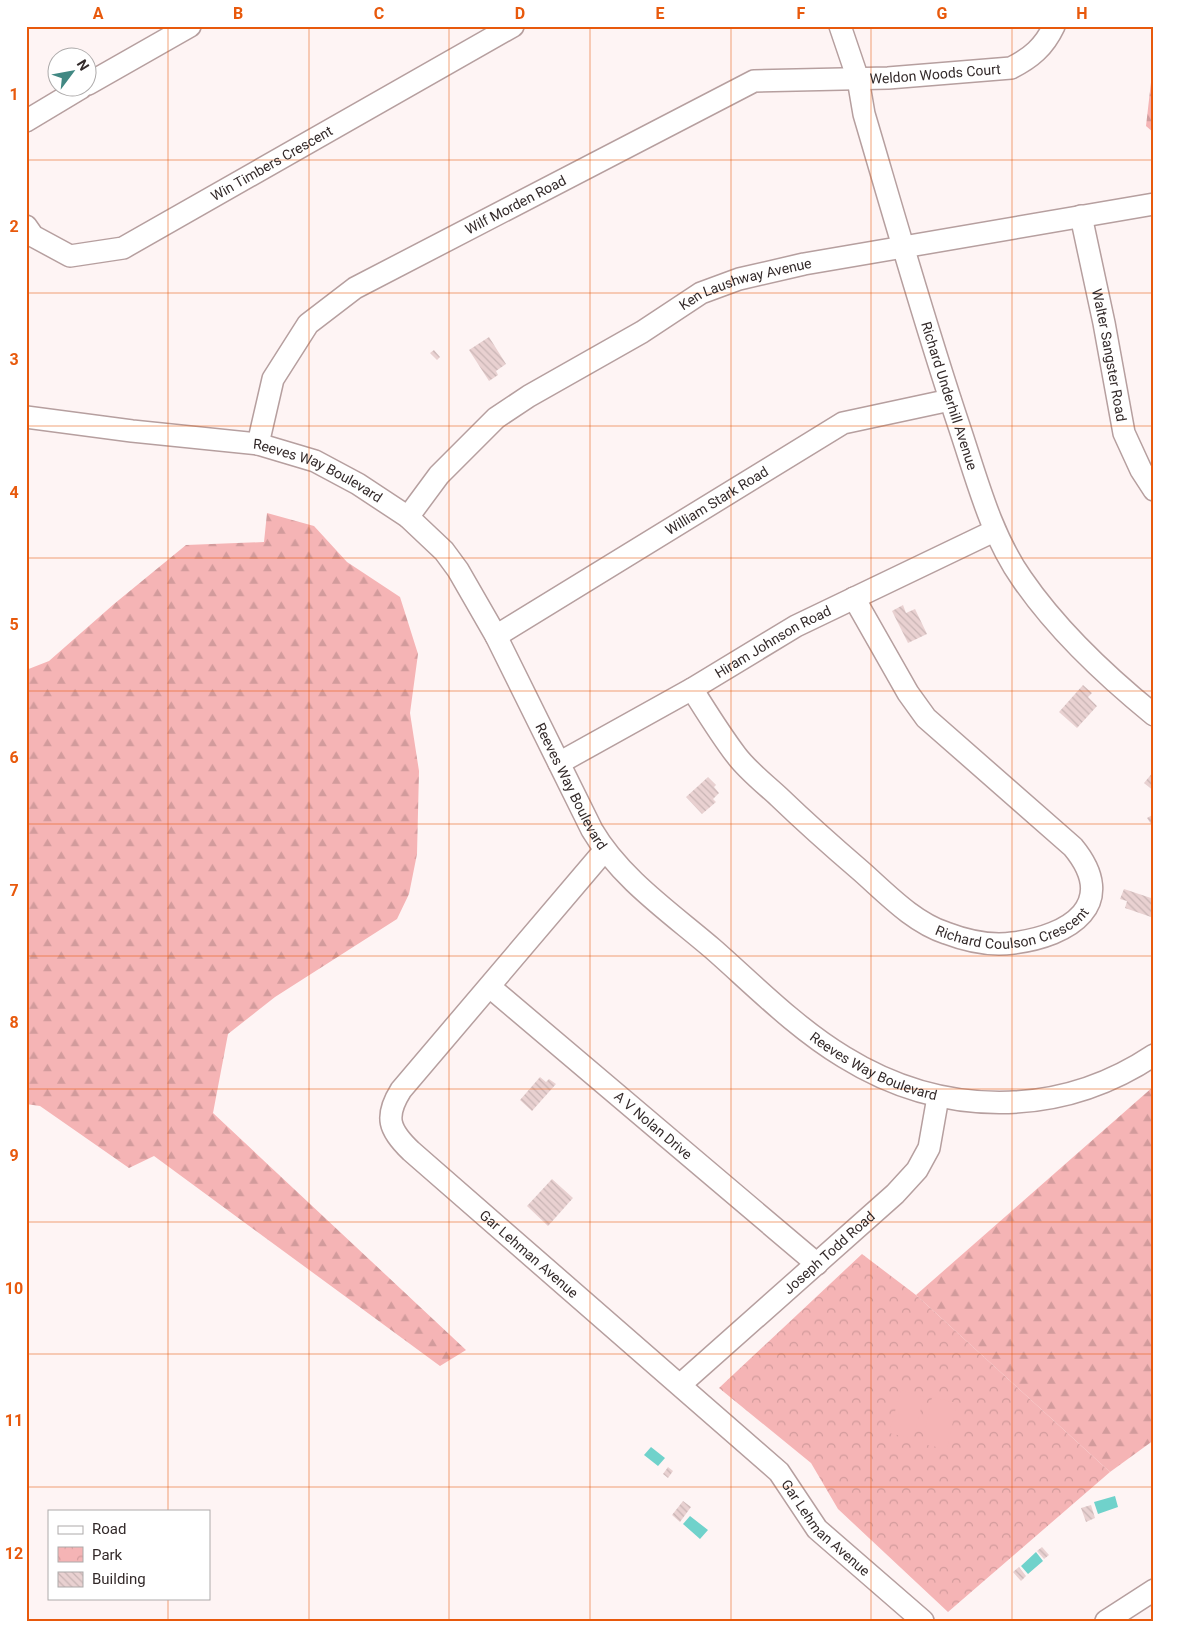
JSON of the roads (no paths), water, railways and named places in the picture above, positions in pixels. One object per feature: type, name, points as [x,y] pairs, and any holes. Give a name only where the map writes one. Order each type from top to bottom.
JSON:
[{"type":"street","points":[[98,78],[190,26]]},
{"type":"street","name":"Win Timbers Crescent","points":[[26,226],[33,236],[70,256],[123,248],[513,26]]},
{"type":"street","name":"Richard Underhill Avenue","points":[[840,26],[858,79],[864,114],[950,400],[994,531],[1021,579],[1059,624],[1128,694],[1154,715]]},
{"type":"street","name":"Weldon Woods Court","points":[[858,79],[1011,68],[1035,53],[1047,41],[1054,26]]},
{"type":"street","name":"Wilf Morden Road","points":[[258,444],[273,379],[308,324],[355,288],[754,81],[858,79]]},
{"type":"street","points":[[26,121],[64,98]]},
{"type":"street","name":"Ken Laushway Avenue","points":[[408,518],[439,475],[496,418],[529,396],[642,332],[701,293],[739,279],[804,264],[1154,204]]},
{"type":"street","name":"Walter Sangster Road","points":[[1081,216],[1104,323],[1124,433],[1154,490]]},
{"type":"street","name":"William Stark Road","points":[[496,636],[843,423],[950,400]]},
{"type":"street","name":"Reeves Way Boulevard","points":[[26,416],[132,431],[258,444],[315,461],[358,484],[408,518],[444,552],[458,570],[496,636],[604,851],[731,965],[821,1041],[844,1057],[895,1084],[938,1097],[988,1103],[1049,1100],[1089,1090],[1154,1055]]},
{"type":"street","name":"Hiram Johnson Road","points":[[559,763],[692,689],[766,642],[994,531]]},
{"type":"street","name":"Richard Coulson Crescent","points":[[692,689],[737,757],[801,818],[905,910],[945,933],[983,943],[1012,944],[1048,936],[1074,922],[1086,910],[1093,893],[1086,862],[1073,847],[926,718],[908,693],[854,598]]},
{"type":"street","name":"Gar Lehman Avenue","points":[[604,851],[401,1090],[391,1110],[392,1128],[411,1151],[779,1472],[817,1529],[923,1621]]},
{"type":"street","name":"A V Nolan Drive","points":[[490,987],[817,1264]]},
{"type":"street","name":"Joseph Todd Road","points":[[680,1384],[895,1194],[917,1170],[929,1148],[938,1097]]},
{"type":"street","points":[[1106,1621],[1154,1590]]},
{"type":"water","points":[[651,1447],[665,1458],[658,1466],[644,1455]]},
{"type":"water","points":[[1115,1496],[1118,1507],[1098,1514],[1094,1502]]},
{"type":"water","points":[[690,1516],[708,1530],[700,1539],[683,1524]]},
{"type":"water","points":[[1036,1552],[1043,1561],[1028,1574],[1021,1566]]}]
